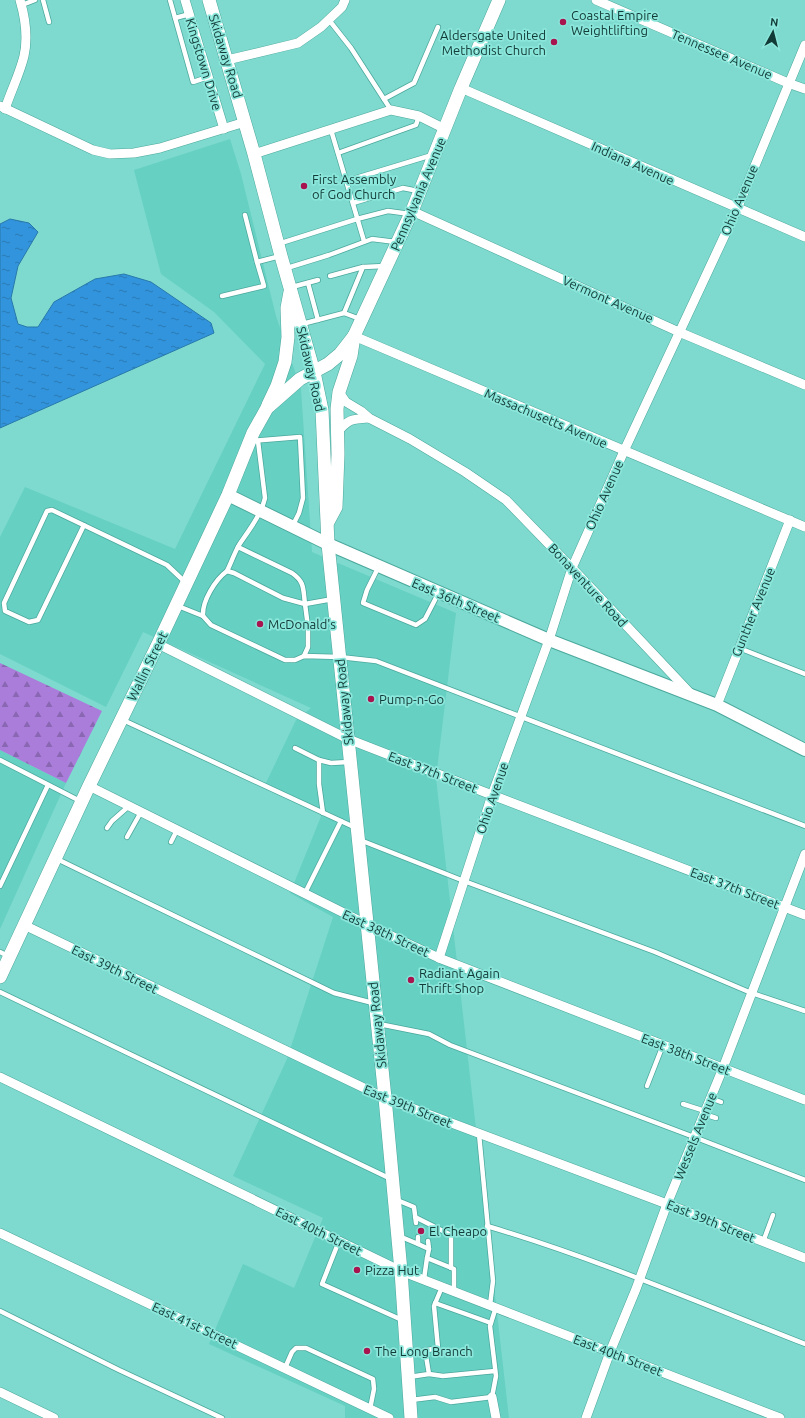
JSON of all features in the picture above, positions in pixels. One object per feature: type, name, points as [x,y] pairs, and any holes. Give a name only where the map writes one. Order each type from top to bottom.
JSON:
[{"type":"main road","name":"Skidaway Road","points":[[209,0],[254,154],[314,372],[322,410],[328,544],[385,1098],[401,1271],[411,1418]]},
{"type":"main road","name":"Pennsylvania Avenue","points":[[314,372],[328,364],[340,354],[354,336],[420,192],[461,88],[499,0]]},
{"type":"main road","points":[[267,408],[277,386],[284,362],[288,338],[287,308],[290,288]]},
{"type":"main road","points":[[327,524],[336,508],[338,454],[337,409],[339,392],[351,356],[354,336]]},
{"type":"main road","name":"Wallin Street","points":[[0,977],[5,954],[24,925],[81,802],[254,441],[267,408],[300,379],[314,372]]},
{"type":"street","name":"Kingstown Drive","points":[[185,0],[224,129]]},
{"type":"street","points":[[227,60],[298,43],[329,20],[342,7],[345,0]]},
{"type":"street","name":"Tennessee Avenue","points":[[596,0],[805,89]]},
{"type":"street","points":[[21,3],[26,34],[24,55],[3,107],[93,150],[110,154],[134,153],[160,148],[245,122]]},
{"type":"street","name":"Ohio Avenue","points":[[439,958],[492,795],[549,640],[572,568],[624,451],[737,209],[805,45]]},
{"type":"street","name":"Indiana Avenue","points":[[461,88],[737,209],[805,237]]},
{"type":"street","points":[[254,154],[391,110],[419,116],[445,129]]},
{"type":"street","name":"Vermont Avenue","points":[[411,212],[679,332],[805,385]]},
{"type":"street","name":"Massachusetts Avenue","points":[[354,336],[805,527]]},
{"type":"street","name":"Bonaventure Road","points":[[339,392],[346,402],[362,411],[369,418],[410,439],[465,472],[506,500],[690,693],[717,705],[805,750]]},
{"type":"street","points":[[337,433],[344,423],[353,419],[369,418]]},
{"type":"street","name":"East 36th Street","points":[[228,495],[328,544],[549,640],[690,693]]},
{"type":"street","name":"Gunther Avenue","points":[[717,705],[790,520]]},
{"type":"street","name":"East 37th Street","points":[[158,644],[348,739],[805,915]]},
{"type":"street","name":"East 38th Street","points":[[89,786],[368,925],[439,958],[805,1100]]},
{"type":"street","name":"Wessels Avenue","points":[[589,1417],[610,1352],[640,1279],[667,1204],[723,1068],[805,854]]},
{"type":"street","name":"East 39th Street","points":[[24,925],[385,1098],[667,1204],[805,1258]]},
{"type":"street","name":"East 40th Street","points":[[0,1077],[401,1271],[780,1418]]},
{"type":"street","name":"East 41st Street","points":[[0,1233],[389,1418]]},
{"type":"street","points":[[0,1392],[54,1418]]},
{"type":"street","points":[[492,1397],[496,1418]]},
{"type":"lane","points":[[21,3],[35,0]]},
{"type":"lane","points":[[43,0],[49,22]]},
{"type":"lane","points":[[170,0],[193,82],[208,77]]},
{"type":"lane","points":[[175,18],[190,14]]},
{"type":"lane","points":[[329,20],[351,48],[391,110]]},
{"type":"lane","points":[[384,99],[414,83],[438,27]]},
{"type":"lane","points":[[338,153],[416,125],[419,116]]},
{"type":"lane","points":[[331,130],[364,241]]},
{"type":"lane","points":[[346,181],[435,154]]},
{"type":"lane","points":[[353,203],[403,188],[420,192]]},
{"type":"lane","points":[[257,262],[280,250],[358,219],[388,211],[411,212]]},
{"type":"lane","points":[[222,296],[264,286],[245,215]]},
{"type":"lane","points":[[285,269],[372,239],[398,242]]},
{"type":"lane","points":[[330,276],[363,267],[387,266]]},
{"type":"lane","points":[[344,313],[363,267]]},
{"type":"lane","points":[[290,288],[318,280]]},
{"type":"lane","points":[[308,283],[318,320]]},
{"type":"lane","points":[[300,324],[344,313],[361,319]]},
{"type":"lane","points":[[203,616],[202,610],[214,584],[219,577],[227,571],[238,547],[261,511],[265,498],[254,441],[300,437],[303,498],[299,513],[292,527]]},
{"type":"lane","points":[[84,525],[38,620],[29,622],[5,611],[4,603],[47,511],[52,510],[84,525],[167,565],[187,583]]},
{"type":"lane","points":[[238,547],[300,578],[303,584],[308,627],[308,647],[304,656]]},
{"type":"lane","points":[[379,566],[367,590],[363,603],[416,625],[425,619],[439,592]]},
{"type":"lane","points":[[227,571],[234,573],[282,598],[305,604],[334,599]]},
{"type":"lane","points":[[176,605],[203,616],[211,625],[285,660],[295,660],[304,656],[376,661],[805,826]]},
{"type":"lane","points":[[739,648],[805,674]]},
{"type":"lane","points":[[122,719],[341,821],[358,834],[464,881],[655,952],[805,1012]]},
{"type":"lane","points":[[295,748],[319,760],[331,763],[351,762]]},
{"type":"lane","points":[[0,760],[81,802]]},
{"type":"lane","points":[[319,760],[320,784],[324,813]]},
{"type":"lane","points":[[0,886],[48,785]]},
{"type":"lane","points":[[107,828],[112,821],[129,806]]},
{"type":"lane","points":[[127,837],[141,812]]},
{"type":"lane","points":[[305,893],[341,821]]},
{"type":"lane","points":[[171,842],[177,830]]},
{"type":"lane","points":[[55,858],[334,993],[375,1003]]},
{"type":"lane","points":[[0,992],[392,1179]]},
{"type":"lane","points":[[377,1023],[429,1034],[450,1045],[805,1180]]},
{"type":"lane","points":[[647,1086],[663,1045]]},
{"type":"lane","points":[[710,1098],[721,1102]]},
{"type":"lane","points":[[682,1104],[716,1118]]},
{"type":"lane","points":[[410,1400],[435,1397],[451,1402],[492,1397],[496,1376],[490,1326],[493,1306],[493,1282],[479,1134]]},
{"type":"lane","points":[[394,1198],[414,1207],[416,1222]]},
{"type":"lane","points":[[763,1242],[773,1215]]},
{"type":"lane","points":[[415,1217],[427,1225],[451,1235],[451,1268]]},
{"type":"lane","points":[[487,1226],[533,1240],[640,1279],[805,1344]]},
{"type":"lane","points":[[397,1235],[429,1249]]},
{"type":"lane","points":[[418,1237],[418,1244]]},
{"type":"lane","points":[[339,1241],[322,1284],[404,1321]]},
{"type":"lane","points":[[424,1279],[429,1249],[428,1241]]},
{"type":"lane","points":[[427,1258],[454,1269],[454,1291]]},
{"type":"lane","points":[[407,1354],[438,1348],[434,1306],[442,1286]]},
{"type":"lane","points":[[435,1304],[491,1323]]},
{"type":"lane","points":[[0,1311],[119,1370],[222,1418]]},
{"type":"lane","points":[[285,1368],[292,1352],[296,1348],[306,1348],[373,1379],[374,1389],[370,1409]]},
{"type":"lane","points":[[426,1350],[429,1374]]},
{"type":"lane","points":[[408,1377],[429,1374],[443,1376],[496,1371]]},
{"type":"shaded area","points":[[230,139],[241,174],[276,316],[301,389],[312,552],[456,613],[436,778],[509,1418],[345,1418],[345,1406],[209,1344],[243,1264],[294,1288],[323,1218],[233,1176],[287,1059],[333,917],[290,893],[322,814],[265,785],[296,720],[311,708],[143,632],[106,707],[0,654],[0,537],[25,487],[175,549],[265,364],[214,312],[161,274],[134,170]]},
{"type":"shaded area","points":[[0,750],[66,783],[0,929]]},
{"type":"green space","points":[[0,663],[102,711],[66,783],[0,750]]},
{"type":"water","points":[[10,219],[29,223],[38,232],[18,266],[11,298],[18,324],[27,327],[38,327],[54,302],[95,279],[124,274],[151,282],[211,323],[214,333],[0,428],[0,224]]},
{"type":"place","name":"Coastal Empire Weightlifting","points":[[563,22]]},
{"type":"place","name":"Aldersgate United Methodist Church","points":[[554,42]]},
{"type":"place","name":"First Assembly of God Church","points":[[304,186]]},
{"type":"place","name":"McDonald's","points":[[260,624]]},
{"type":"place","name":"Pump-n-Go","points":[[371,699]]},
{"type":"place","name":"Radiant Again Thrift Shop","points":[[411,980]]},
{"type":"place","name":"El Cheapo","points":[[421,1231]]},
{"type":"place","name":"Pizza Hut","points":[[357,1270]]},
{"type":"place","name":"The Long Branch","points":[[367,1351]]}]
